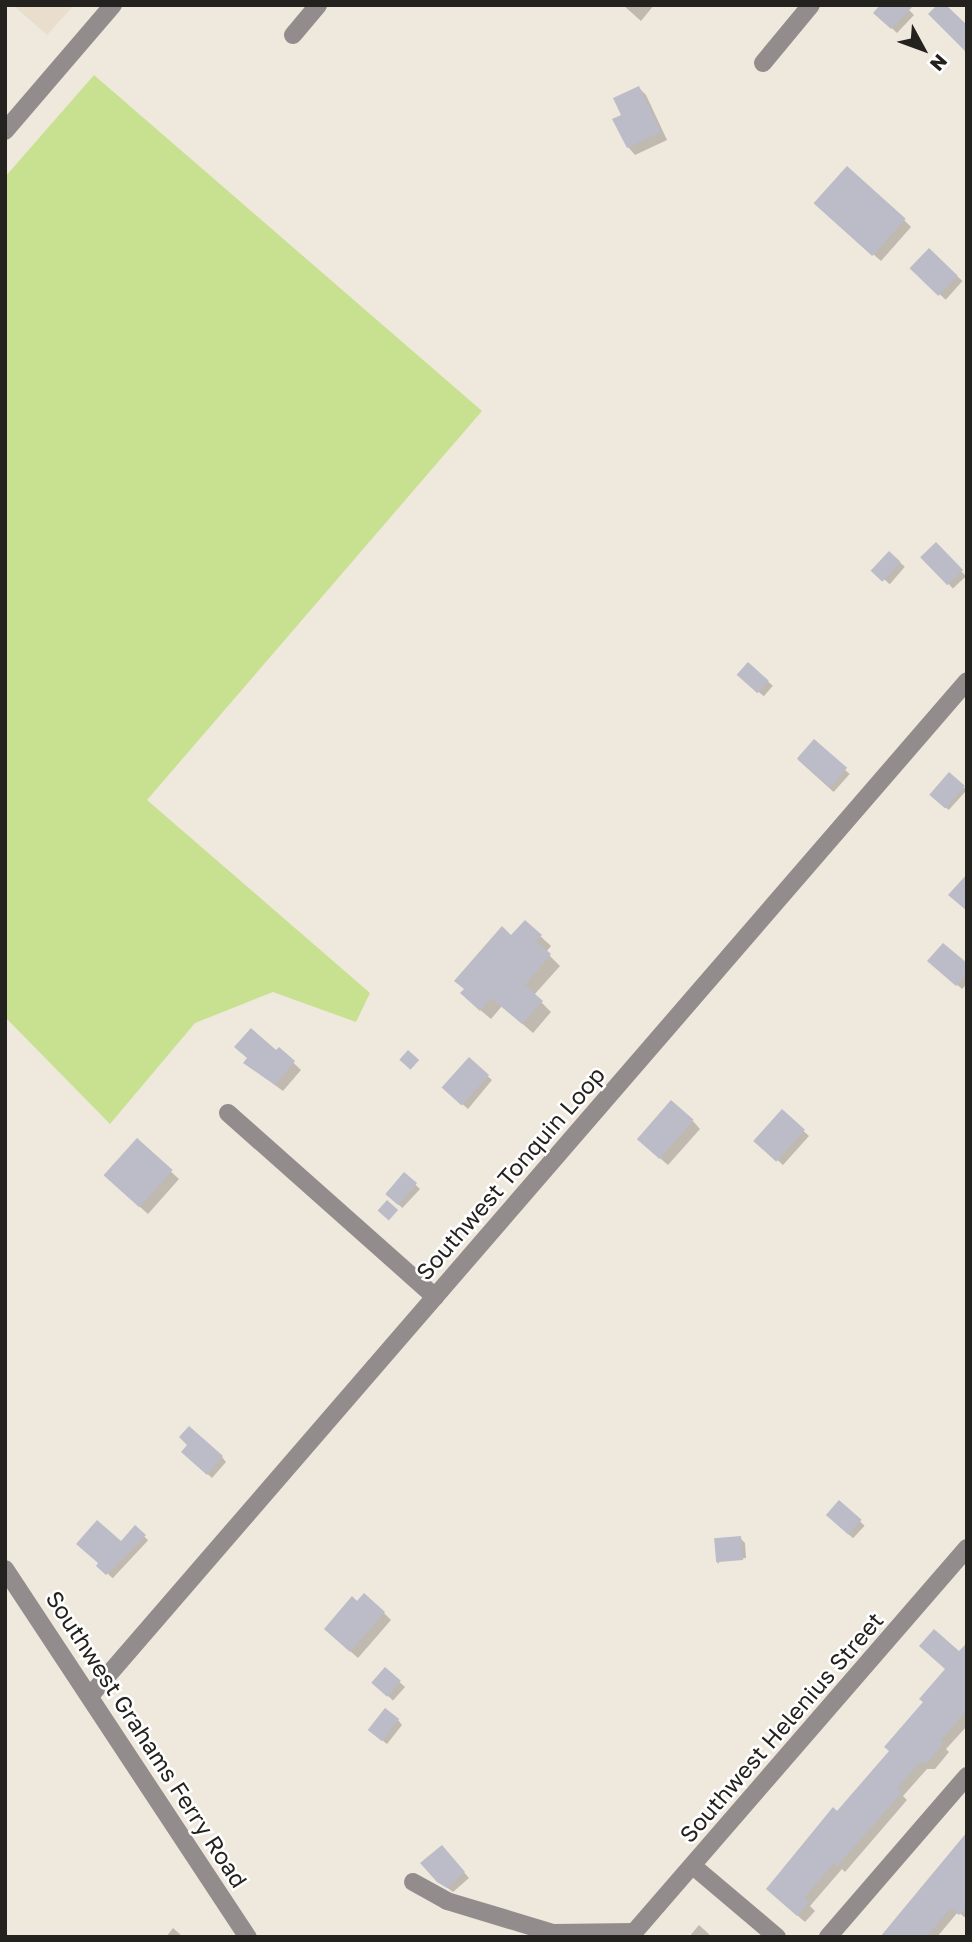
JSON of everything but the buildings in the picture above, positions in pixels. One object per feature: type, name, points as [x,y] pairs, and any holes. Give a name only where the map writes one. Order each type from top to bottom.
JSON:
[{"type":"street","points":[[5,131],[113,5]]},
{"type":"street","points":[[293,35],[318,5]]},
{"type":"street","points":[[763,62],[811,5]]},
{"type":"street","name":"Southwest Tonquin Loop","points":[[90,1696],[967,681]]},
{"type":"street","points":[[228,1113],[435,1297]]},
{"type":"street","name":"Southwest Helenius Street","points":[[632,1935],[966,1551]]},
{"type":"street","name":"Southwest Grahams Ferry Road","points":[[5,1569],[248,1937]]},
{"type":"street","points":[[828,1937],[967,1776]]},
{"type":"street","points":[[693,1866],[777,1937]]},
{"type":"street","points":[[413,1882],[447,1901],[553,1933],[632,1935]]},
{"type":"shaded area","points":[[13,5],[74,5],[47,35]]},
{"type":"green space","points":[[94,75],[482,411],[147,800],[370,993],[356,1022],[273,992],[195,1023],[110,1124],[5,1017],[5,177]]}]
